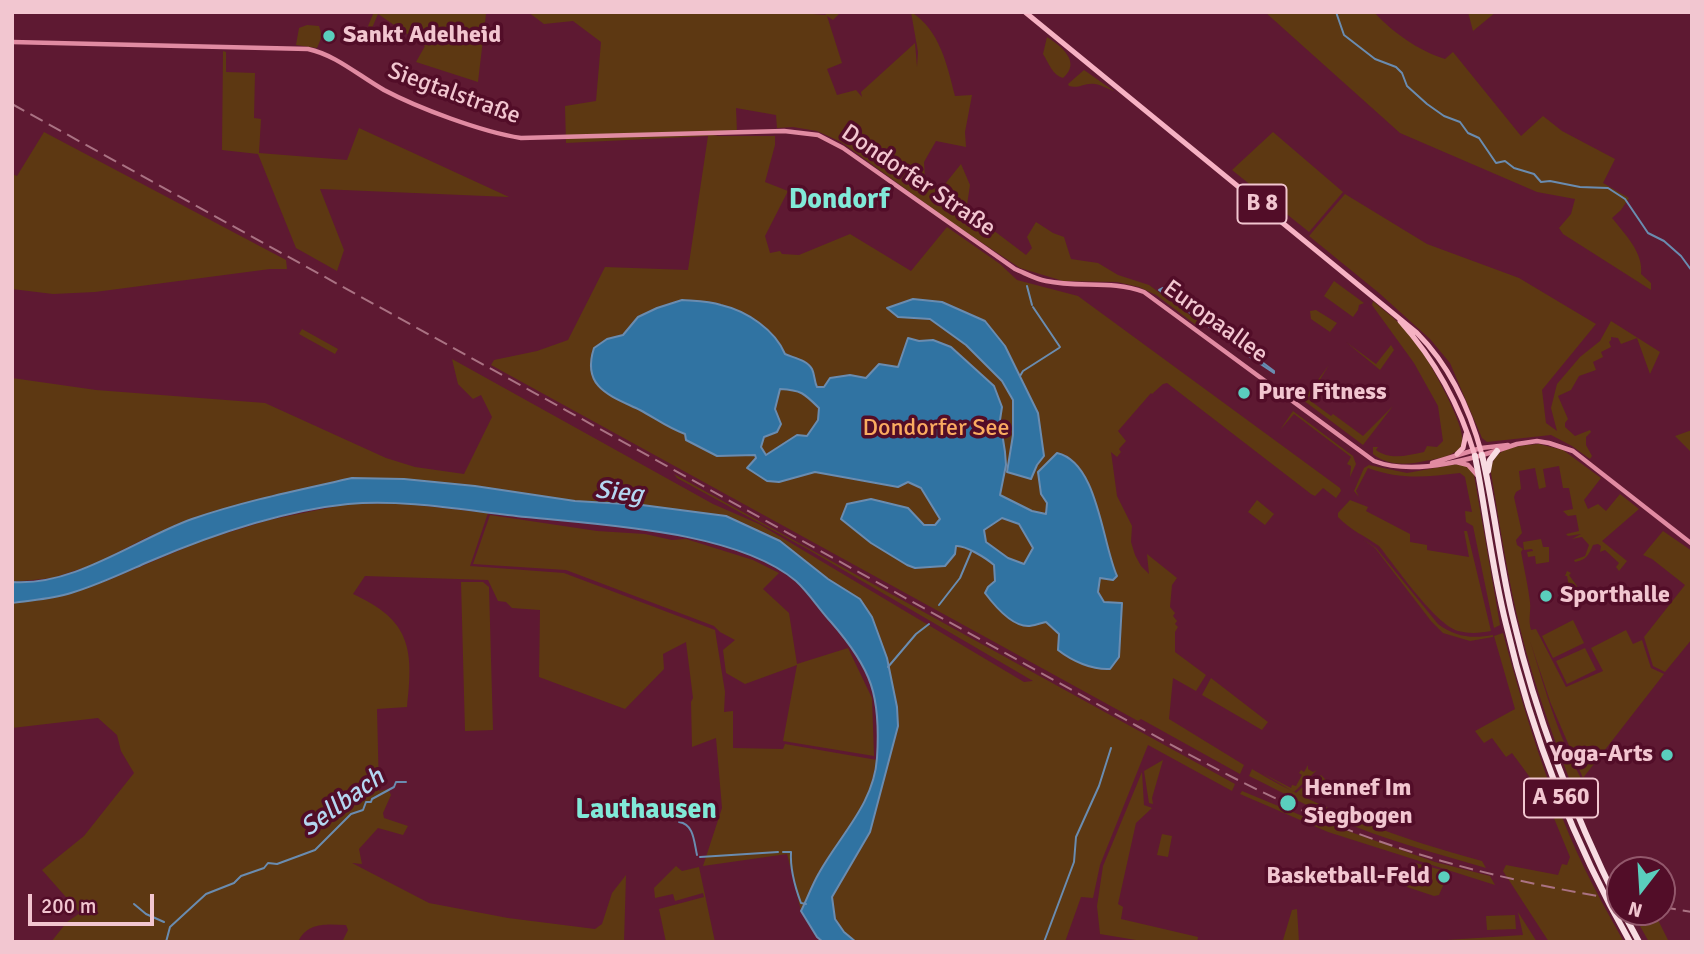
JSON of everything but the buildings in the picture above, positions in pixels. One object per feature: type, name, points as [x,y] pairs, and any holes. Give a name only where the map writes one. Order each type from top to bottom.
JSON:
[{"type":"highway","points":[[1483,478],[1497,451]]},
{"type":"highway","name":"A 560","points":[[1478,452],[1511,610],[1541,721],[1591,848],[1606,879]]},
{"type":"highway","name":"A 560","points":[[1483,478],[1506,624],[1545,757],[1592,871],[1630,942]]},
{"type":"highway","points":[[1630,926],[1639,942]]},
{"type":"main road","name":"B 8","points":[[1025,12],[1418,333],[1438,357],[1457,388],[1472,421],[1478,452]]},
{"type":"main road","name":"Siegtalstraße","points":[[12,42],[308,50],[328,56],[371,83],[411,103],[503,135],[534,139],[598,137]]},
{"type":"main road","name":"Dondorfer Straße","points":[[598,137],[783,131],[818,135],[843,148],[1015,269],[1045,281]]},
{"type":"main road","name":"Europaallee","points":[[1045,281],[1115,285],[1144,292],[1366,457],[1395,467],[1422,467],[1478,452]]},
{"type":"main road","name":"B 8","points":[[1388,308],[1417,340],[1448,390],[1478,452]]},
{"type":"main road","points":[[1457,454],[1463,448],[1466,431]]},
{"type":"main road","points":[[1478,452],[1536,441],[1573,452],[1692,544]]},
{"type":"main road","points":[[1478,452],[1497,451],[1517,444]]},
{"type":"main road","name":"Europaallee","points":[[1422,467],[1457,454],[1478,452]]},
{"type":"main road","points":[[1451,461],[1468,465],[1483,478]]},
{"type":"green space","points":[[374,12],[495,12],[486,14],[478,82],[416,62],[425,46],[378,14],[372,28],[368,26]]},
{"type":"green space","name":"Dondorfer See","points":[[528,12],[785,12],[826,15],[824,12],[841,12],[833,20],[827,16],[842,63],[827,69],[837,95],[856,90],[862,97],[861,92],[915,43],[917,67],[918,52],[911,12],[929,28],[941,49],[955,96],[972,95],[965,132],[966,147],[936,141],[924,162],[925,180],[941,189],[961,164],[970,185],[967,205],[985,224],[1026,255],[1032,248],[1027,237],[1036,222],[1064,237],[1071,259],[1098,263],[1118,275],[1149,285],[1199,322],[1196,325],[1156,295],[1139,287],[1117,282],[1063,281],[1020,268],[951,222],[841,142],[817,131],[793,127],[777,128],[776,115],[736,108],[737,132],[713,136],[775,136],[765,182],[788,191],[765,236],[770,253],[780,251],[782,254],[799,255],[850,234],[911,271],[947,227],[1000,264],[1017,280],[1078,296],[1340,488],[1336,498],[1323,488],[1315,496],[1311,494],[1167,383],[1151,393],[1118,431],[1126,441],[1119,449],[1121,452],[1117,457],[1111,452],[1117,496],[1132,526],[1131,542],[1135,555],[1149,574],[1147,554],[1177,578],[1172,585],[1170,607],[1175,613],[1173,616],[1178,627],[1175,632],[1175,652],[1206,675],[1196,691],[1173,678],[1169,719],[1244,765],[1240,774],[1141,719],[1138,721],[491,365],[494,360],[537,351],[568,340],[605,267],[688,270],[708,136],[566,143],[565,106],[596,101],[601,42],[573,21],[544,24]]},
{"type":"green space","points":[[1265,12],[1374,12],[1398,34],[1425,51],[1445,59],[1453,52],[1521,136],[1543,116],[1562,131],[1615,159],[1603,183],[1629,198],[1612,218],[1636,251],[1641,274],[1651,283],[1651,290],[1563,234],[1559,228],[1571,214],[1575,199],[1537,192],[1400,133]]},
{"type":"green space","points":[[1468,12],[1496,12],[1473,31]]},
{"type":"green space","points":[[307,25],[319,26],[322,36],[317,48],[296,45],[299,28]]},
{"type":"green space","points":[[1047,37],[1063,50],[1070,60],[1068,72],[1063,78],[1053,71],[1043,54]]},
{"type":"green space","points":[[223,51],[226,52],[226,72],[255,73],[254,118],[261,119],[259,153],[347,160],[359,128],[509,197],[320,189],[344,250],[337,271],[296,248],[258,154],[222,150]]},
{"type":"green space","points":[[1084,70],[1114,91],[1095,84],[1069,86]]},
{"type":"green space","points":[[44,132],[286,260],[287,269],[95,292],[53,294],[12,289],[12,174],[17,176]]},
{"type":"green space","points":[[1273,132],[1343,192],[1309,232],[1232,170]]},
{"type":"green space","points":[[1345,194],[1427,244],[1519,278],[1596,324],[1542,390],[1546,423],[1557,431],[1551,408],[1557,384],[1580,357],[1600,341],[1611,321],[1660,352],[1650,374],[1637,338],[1621,344],[1618,338],[1611,337],[1611,347],[1601,352],[1603,357],[1593,362],[1596,370],[1579,376],[1571,390],[1558,396],[1568,419],[1565,427],[1575,436],[1590,430],[1586,445],[1592,456],[1590,459],[1551,435],[1487,442],[1482,438],[1450,363],[1430,339],[1309,236]]},
{"type":"green space","points":[[1334,281],[1364,303],[1359,305],[1353,317],[1324,296]]},
{"type":"green space","points":[[1373,301],[1413,338],[1444,391],[1462,435],[1460,448],[1451,454],[1405,464],[1391,463],[1373,454],[1373,447],[1378,447],[1376,450],[1388,455],[1424,452],[1427,446],[1437,447],[1443,441],[1438,406],[1414,363],[1372,305]]},
{"type":"green space","points":[[1316,310],[1337,323],[1330,332],[1311,319],[1310,311]]},
{"type":"green space","points":[[302,329],[338,349],[335,354],[299,334]]},
{"type":"green space","points":[[1346,342],[1376,364],[1391,345],[1394,350],[1380,370]]},
{"type":"green space","points":[[452,359],[713,504],[759,524],[1024,682],[1033,681],[674,474],[1235,784],[1232,791],[1148,745],[1100,865],[1093,898],[1081,897],[1065,942],[856,942],[844,932],[835,919],[832,897],[870,832],[898,726],[897,707],[887,658],[872,617],[860,599],[828,579],[780,541],[642,505],[575,501],[475,486],[404,479],[352,478],[233,506],[191,520],[148,537],[95,564],[53,578],[12,582],[12,378],[96,390],[265,403],[386,458],[415,467],[464,474],[492,417],[481,395],[473,399],[458,384]]},
{"type":"green space","points":[[1329,365],[1308,399],[1331,416],[1333,414],[1363,436],[1393,406],[1363,445],[1303,400]]},
{"type":"green space","points":[[1293,411],[1353,456],[1356,464],[1350,477],[1351,466],[1347,464],[1351,457],[1294,414],[1280,430]]},
{"type":"green space","points":[[1692,430],[1692,453],[1675,436]]},
{"type":"green space","points":[[1539,444],[1563,450],[1601,478],[1584,500],[1588,509],[1598,504],[1606,511],[1620,494],[1639,509],[1602,541],[1627,561],[1619,571],[1616,567],[1619,563],[1605,550],[1600,552],[1601,546],[1598,544],[1593,545],[1584,558],[1575,562],[1574,560],[1585,556],[1589,545],[1582,537],[1572,539],[1581,534],[1566,534],[1579,531],[1576,515],[1568,516],[1563,511],[1573,509],[1569,488],[1563,488],[1559,466],[1543,469],[1546,487],[1539,489],[1535,468],[1519,471],[1521,489],[1514,497],[1522,533],[1516,540],[1517,545],[1523,549],[1521,552],[1530,602],[1531,630],[1536,629],[1566,687],[1603,671],[1591,648],[1626,630],[1633,644],[1642,640],[1651,668],[1664,674],[1583,778],[1551,704],[1530,641],[1562,739],[1590,793],[1576,796],[1546,715],[1521,632],[1491,473],[1492,464],[1501,452]]},
{"type":"green space","points":[[1457,464],[1469,467],[1474,475],[1500,625],[1494,628],[1473,526],[1466,522],[1465,511],[1472,512],[1465,477],[1460,473],[1403,476],[1368,468],[1356,491],[1359,497],[1354,491],[1364,468],[1369,465],[1407,473]]},
{"type":"green space","points":[[1257,500],[1274,514],[1265,525],[1248,512]]},
{"type":"green space","points":[[1350,500],[1368,507],[1366,511],[1410,534],[1410,542],[1427,545],[1427,550],[1469,557],[1464,531],[1467,531],[1491,631],[1458,631],[1438,618],[1379,546],[1338,517],[1338,513]]},
{"type":"green space","points":[[399,503],[488,513],[470,566],[564,573],[715,630],[725,692],[724,712],[733,711],[733,748],[783,749],[785,744],[877,760],[870,791],[856,818],[819,873],[801,911],[787,854],[703,866],[722,808],[716,738],[692,747],[693,698],[686,642],[663,654],[664,669],[625,709],[539,677],[540,610],[512,608],[506,602],[498,601],[488,580],[365,576],[353,594],[386,614],[404,638],[408,652],[410,668],[407,707],[377,709],[379,791],[388,789],[391,795],[383,813],[384,818],[408,826],[403,835],[378,828],[359,849],[362,864],[352,863],[429,903],[508,918],[595,929],[602,924],[612,893],[626,875],[624,942],[342,942],[348,930],[346,925],[331,924],[306,931],[298,942],[51,942],[67,922],[80,913],[42,870],[84,836],[134,773],[121,751],[117,735],[98,718],[12,728],[12,603],[68,594],[204,540],[269,520],[347,504]]},
{"type":"green space","points":[[490,515],[597,531],[645,534],[672,540],[686,539],[753,560],[779,573],[763,589],[789,613],[797,664],[848,648],[872,698],[874,756],[783,741],[797,665],[745,684],[726,673],[723,650],[735,640],[714,626],[566,570],[473,564]]},
{"type":"green space","points":[[1663,531],[1692,551],[1692,639],[1665,672],[1653,666],[1644,637],[1685,585],[1643,555]]},
{"type":"green space","points":[[1361,538],[1376,548],[1438,624],[1464,636],[1493,637],[1470,641],[1443,633],[1375,548]]},
{"type":"green space","points":[[1541,539],[1543,547],[1549,547],[1549,562],[1536,564],[1535,556],[1528,557],[1527,552],[1533,551],[1532,549],[1524,550],[1523,542]]},
{"type":"green space","points":[[1567,571],[1571,573],[1569,575],[1587,600],[1573,607],[1565,576]]},
{"type":"green space","points":[[461,582],[483,582],[489,587],[493,730],[465,731]]},
{"type":"green space","points":[[1573,620],[1584,643],[1553,658],[1542,636]]},
{"type":"green space","points":[[1503,633],[1530,728],[1570,837],[1606,909],[1606,926],[1615,926],[1624,942],[1549,942],[1503,871],[1506,865],[1558,875],[1562,864],[1567,865],[1570,857],[1546,799],[1512,753],[1506,757],[1492,738],[1484,743],[1475,731],[1515,709],[1494,636]]},
{"type":"green space","points":[[1585,648],[1596,670],[1567,684],[1556,661]]},
{"type":"green space","points":[[1211,678],[1268,722],[1262,730],[1202,695]]},
{"type":"green space","points":[[1163,760],[1152,798],[1153,804],[1149,803],[1144,771]]},
{"type":"green space","points":[[1308,765],[1308,769],[1313,772],[1317,770],[1294,792],[1262,773],[1291,788],[1292,785],[1296,786],[1302,775],[1299,773],[1301,770],[1304,772]]},
{"type":"green space","points":[[1252,769],[1335,811],[1393,834],[1482,861],[1486,868],[1355,827],[1249,776]]},
{"type":"green space","points":[[1142,772],[1144,805],[1152,808],[1136,823],[1118,904],[1123,907],[1121,919],[1198,937],[1197,942],[1148,942],[1100,934],[1097,906],[1103,866]]},
{"type":"green space","points":[[1321,775],[1326,780],[1308,798],[1296,793],[1312,780],[1314,782]]},
{"type":"green space","points":[[1242,791],[1329,827],[1331,825],[1435,862],[1490,876],[1495,885],[1328,832],[1240,794]]},
{"type":"green space","points":[[1162,834],[1172,836],[1168,857],[1157,855]]},
{"type":"green space","points":[[1415,863],[1449,872],[1439,895],[1434,896],[1407,887]]},
{"type":"green space","points":[[676,866],[682,871],[699,867],[715,942],[666,942],[659,909],[704,897],[703,893],[675,901],[673,894],[655,898],[654,888]]},
{"type":"green space","points":[[1297,909],[1299,942],[1283,940],[1292,910]]},
{"type":"green space","points":[[1518,912],[1537,942],[1416,942],[1523,935]]},
{"type":"green space","points":[[1515,915],[1516,929],[1487,930],[1486,916]]},
{"type":"green space","points":[[1640,926],[1661,926],[1669,942],[1649,942]]},
{"type":"water","points":[[1163,288],[1274,371],[1274,373],[1159,290]]},
{"type":"water","points":[[913,299],[942,302],[985,321],[1005,346],[1038,413],[1044,456],[1031,479],[1007,472],[1013,435],[1013,400],[1002,381],[966,345],[930,319],[898,317],[887,308]]},
{"type":"water","name":"Dondorfer See","points":[[682,300],[712,303],[741,312],[767,330],[785,354],[810,366],[817,387],[824,387],[830,378],[850,375],[866,378],[879,364],[898,367],[908,338],[919,341],[933,340],[951,347],[994,386],[1002,407],[1000,420],[1006,465],[1000,495],[1032,511],[1046,514],[1047,503],[1041,494],[1038,472],[1057,453],[1071,460],[1082,471],[1090,487],[1117,576],[1113,580],[1100,578],[1098,592],[1104,602],[1122,603],[1119,657],[1110,669],[1082,664],[1058,650],[1059,634],[1046,622],[1022,625],[1004,614],[985,593],[995,581],[994,565],[975,552],[956,546],[955,554],[945,566],[915,568],[871,543],[841,519],[847,504],[871,499],[908,508],[924,525],[935,525],[940,519],[921,488],[908,482],[898,487],[815,472],[779,482],[767,481],[747,468],[756,458],[755,455],[717,456],[686,440],[685,434],[601,389],[592,373],[594,348],[607,339],[623,335],[638,317]],"holes":[[[780,389],[798,391],[810,399],[819,408],[818,420],[807,436],[797,435],[766,455],[761,447],[764,437],[777,432],[781,424],[775,409]],[[1002,518],[1019,524],[1033,548],[1024,564],[1008,558],[986,542],[984,530]]]},
{"type":"water","points":[[352,478],[404,479],[475,486],[575,501],[642,505],[726,516],[780,541],[828,579],[860,599],[872,617],[887,658],[898,726],[870,832],[832,897],[835,919],[844,932],[856,942],[823,942],[801,911],[827,859],[863,805],[875,775],[878,736],[871,684],[856,654],[801,586],[771,564],[740,551],[667,533],[629,528],[415,504],[348,504],[271,518],[196,543],[81,590],[57,597],[12,603],[12,582],[35,582],[81,570],[192,519],[252,501]]},
{"type":"waterway","points":[[1336,12],[1344,35],[1375,59],[1396,67],[1402,73],[1407,86],[1427,104],[1444,116],[1460,122],[1468,133],[1479,138],[1496,163],[1505,161],[1514,168],[1534,174],[1541,182],[1608,188],[1625,199],[1648,233],[1664,241],[1681,256],[1692,271]]},
{"type":"waterway","points":[[1027,286],[1032,305]]},
{"type":"waterway","points":[[1033,307],[1060,347]]},
{"type":"waterway","points":[[1020,376],[1023,371],[1059,348]]},
{"type":"waterway","points":[[939,605],[960,578],[971,552]]},
{"type":"waterway","points":[[888,667],[916,634],[929,624]]},
{"type":"waterway","points":[[1044,942],[1074,862],[1076,837],[1099,786],[1111,748]]},
{"type":"waterway","name":"Sellbach","points":[[166,942],[170,927],[206,894],[234,883],[241,876],[264,868],[268,863],[277,864],[315,850],[351,814],[363,810],[366,802],[371,802],[394,787],[396,782],[406,782]]},
{"type":"waterway","name":"Sellbach","points":[[661,809],[676,819]]},
{"type":"waterway","name":"Sellbach","points":[[679,822],[688,826],[697,855]]},
{"type":"waterway","name":"Sellbach","points":[[700,857],[778,852]]},
{"type":"waterway","name":"Sellbach","points":[[783,852],[791,852],[797,891],[801,903],[806,904]]},
{"type":"waterway","points":[[134,904],[146,914],[164,922]]},
{"type":"railway","points":[[12,104],[1137,726],[1285,803],[1368,837],[1432,858],[1530,883],[1597,896]]},
{"type":"railway","points":[[1676,909],[1692,912]]},
{"type":"place","name":"Sankt Adelheid","points":[[329,36]]},
{"type":"place","name":"Pure Fitness","points":[[1244,393]]},
{"type":"place","name":"Sporthalle","points":[[1546,596]]},
{"type":"place","name":"Yoga-Arts","points":[[1667,755]]},
{"type":"place","name":"Hennef Im Siegbogen","points":[[1288,803]]},
{"type":"place","name":"Basketball-Feld","points":[[1444,877]]},
{"type":"district","name":"Dondorf","points":[[839,201]]},
{"type":"district","name":"Lauthausen","points":[[646,811]]},
{"type":"water label","name":"Sieg","points":[[619,493]]}]
